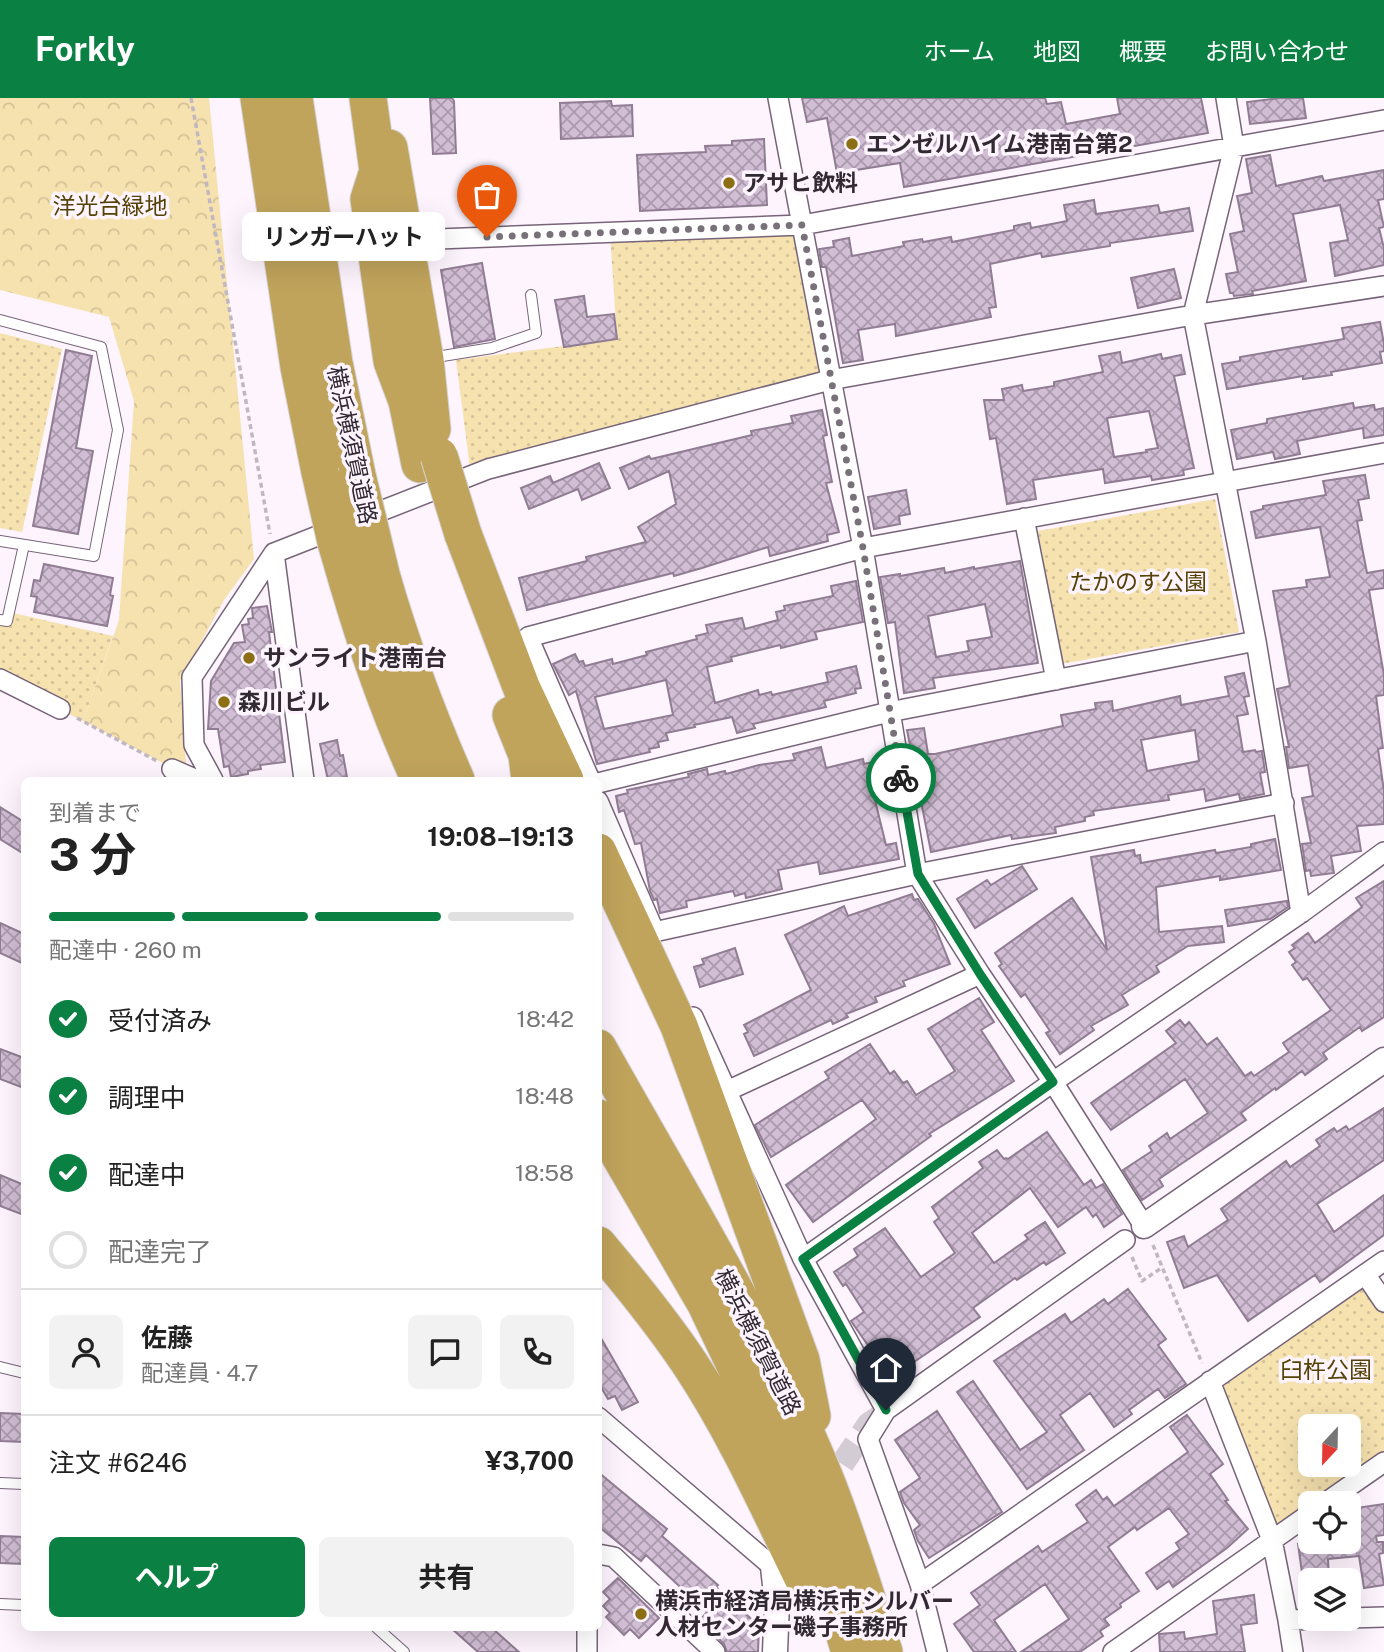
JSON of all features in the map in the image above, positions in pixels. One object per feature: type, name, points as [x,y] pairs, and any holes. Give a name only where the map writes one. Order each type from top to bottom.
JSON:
[{"type":"highway","name":"横浜横須賀道路","points":[[259,98],[299,367],[336,542],[365,580],[399,638],[455,777]]},
{"type":"highway","name":"横浜横須賀道路","points":[[294,98],[334,363],[357,475],[365,580],[366,645],[418,777]]},
{"type":"highway","points":[[368,98],[378,171],[369,199],[408,360],[431,423],[429,460],[452,535],[564,777]]},
{"type":"highway","points":[[384,98],[408,360]]},
{"type":"highway","points":[[452,535],[451,567],[527,755],[530,777]]},
{"type":"highway","points":[[602,861],[679,1026],[801,1360],[824,1476]]},
{"type":"highway","name":"横浜横須賀道路","points":[[602,1055],[765,1347],[824,1476],[884,1652]]},
{"type":"highway","name":"横浜横須賀道路","points":[[602,1125],[706,1304],[775,1449],[831,1587],[850,1652]]},
{"type":"highway","points":[[602,1250],[644,1300],[691,1366],[745,1458],[803,1578],[828,1652]]},
{"type":"street","points":[[779,98],[863,548],[918,874],[980,974],[1053,1082],[1134,1233]]},
{"type":"street","points":[[1226,98],[1234,147],[1193,315],[1256,641],[1301,913]]},
{"type":"street","points":[[438,239],[802,225],[1384,120]]},
{"type":"street","points":[[211,777],[194,745],[192,677],[274,553],[488,469],[830,380],[1193,315],[1384,286]]},
{"type":"street","points":[[589,777],[528,637],[863,548],[1384,453]]},
{"type":"street","points":[[1024,518],[1056,680]]},
{"type":"street","points":[[274,553],[304,777]]},
{"type":"street","points":[[602,782],[889,712],[1256,641]]},
{"type":"street","points":[[0,679],[60,709]]},
{"type":"street","points":[[172,769],[190,777]]},
{"type":"street","points":[[654,932],[918,874],[1284,803]]},
{"type":"street","points":[[602,810],[654,932],[803,1259],[886,1410]]},
{"type":"street","points":[[803,1259],[1053,1082],[1301,913],[1384,852]]},
{"type":"street","points":[[727,1091],[980,974]]},
{"type":"street","points":[[937,1652],[920,1584],[868,1439],[886,1410],[1134,1233],[1384,1060]]},
{"type":"street","points":[[920,1584],[1384,1261]]},
{"type":"street","points":[[1365,1274],[1384,1302]]},
{"type":"street","points":[[1210,1381],[1272,1540],[1293,1652]]},
{"type":"street","points":[[602,1421],[773,1567],[778,1603],[775,1652]]},
{"type":"street","points":[[1342,1491],[1384,1462]]},
{"type":"street","points":[[1120,1650],[1298,1522]]},
{"type":"street","points":[[602,1555],[614,1557],[715,1652]]},
{"type":"street","points":[[1361,1618],[1384,1617]]},
{"type":"street","points":[[1288,1620],[1298,1620]]},
{"type":"street","points":[[587,1631],[587,1652]]},
{"type":"lane","points":[[408,360],[492,348],[536,333],[531,295]]},
{"type":"lane","points":[[0,320],[100,347],[118,430],[94,556],[0,541]]},
{"type":"lane","points":[[0,620],[6,621],[24,545]]},
{"type":"lane","points":[[0,1367],[21,1372]]},
{"type":"lane","points":[[0,1483],[21,1484]]},
{"type":"lane","points":[[0,1604],[21,1605]]},
{"type":"lane","points":[[380,1631],[404,1652]]},
{"type":"path","points":[[191,98],[274,553]]},
{"type":"path","points":[[60,709],[172,769]]},
{"type":"path","points":[[1134,1233],[1142,1281],[1163,1267]]},
{"type":"path","points":[[1134,1233],[1163,1267],[1210,1381]]},
{"type":"green space","name":"洋光台緑地","points":[[0,98],[209,98],[254,559],[224,600],[180,681],[187,776],[83,721],[119,620],[134,401],[109,317],[0,290]]},
{"type":"green space","points":[[802,225],[830,380],[471,476],[456,360],[617,339],[610,233]]},
{"type":"green space","points":[[0,333],[62,349],[22,532],[0,528]]},
{"type":"green space","name":"たかのす公園","points":[[1215,499],[1239,632],[1061,664],[1038,531]]},
{"type":"green space","points":[[9,612],[113,636],[83,721],[0,679],[0,620]]},
{"type":"green space","name":"臼杵公園","points":[[1365,1274],[1384,1302],[1384,1462],[1342,1491],[1298,1491],[1298,1522],[1272,1540],[1210,1381]]},
{"type":"building","points":[[430,98],[452,98],[454,101],[456,153],[433,154]]},
{"type":"building","points":[[802,98],[1045,98],[1047,104],[1061,102],[1066,124],[1120,114],[1117,98],[1201,98],[1208,133],[904,187],[900,163],[837,173],[827,118],[807,122]]},
{"type":"building","points":[[1303,98],[1306,118],[1250,124],[1247,102]]},
{"type":"building","points":[[611,101],[612,106],[632,105],[633,136],[561,139],[560,103]]},
{"type":"building","points":[[764,139],[767,205],[640,211],[637,155],[706,152],[705,146],[732,145],[732,141]]},
{"type":"building","points":[[1270,155],[1276,186],[1322,176],[1324,181],[1384,170],[1384,199],[1378,200],[1384,227],[1379,228],[1384,248],[1384,265],[1335,276],[1330,243],[1348,240],[1340,205],[1293,214],[1306,281],[1252,291],[1253,294],[1234,296],[1230,293],[1226,274],[1238,272],[1230,234],[1244,231],[1237,196],[1252,193],[1246,159]]},
{"type":"building","points":[[1094,200],[1096,214],[1158,205],[1160,213],[1189,208],[1193,231],[1110,243],[1110,246],[1042,257],[1041,253],[990,264],[996,307],[989,308],[991,317],[896,336],[895,324],[858,330],[863,360],[843,363],[826,267],[822,267],[819,249],[834,247],[833,241],[849,238],[852,256],[904,246],[903,242],[922,239],[923,242],[951,237],[952,242],[1014,230],[1014,226],[1030,223],[1031,228],[1067,221],[1064,205]]},
{"type":"building","points":[[482,263],[495,339],[454,347],[441,270]]},
{"type":"building","points":[[1174,269],[1181,298],[1138,308],[1131,278]]},
{"type":"building","points":[[584,296],[587,317],[614,314],[617,339],[564,347],[555,300]]},
{"type":"building","points":[[1380,322],[1384,344],[1384,351],[1380,352],[1382,363],[1331,372],[1332,375],[1303,379],[1303,376],[1227,389],[1222,364],[1240,361],[1240,357],[1344,339],[1342,328]]},
{"type":"building","points":[[66,350],[92,356],[76,448],[93,451],[78,534],[33,526]]},
{"type":"building","points":[[1120,352],[1122,363],[1161,354],[1162,359],[1181,355],[1185,374],[1174,376],[1194,468],[1183,470],[1184,475],[1152,480],[1151,476],[1105,483],[1103,469],[1033,480],[1036,499],[1007,504],[996,438],[990,439],[984,400],[1004,400],[1002,389],[1022,385],[1023,391],[1054,386],[1054,382],[1103,372],[1099,356]],"holes":[[[1149,411],[1158,448],[1114,457],[1107,418]]]},
{"type":"building","points":[[1353,403],[1354,408],[1374,405],[1375,410],[1384,408],[1384,435],[1364,438],[1363,428],[1297,441],[1300,454],[1275,459],[1273,452],[1237,459],[1231,430],[1267,423],[1267,419]]},
{"type":"building","points":[[822,410],[827,435],[823,436],[832,482],[826,483],[839,532],[827,535],[828,541],[770,556],[768,547],[674,576],[673,573],[527,610],[519,578],[587,561],[586,557],[646,542],[638,527],[676,504],[669,471],[629,489],[620,468],[649,456],[651,459],[752,435],[751,431],[793,423],[791,416]]},
{"type":"building","points":[[599,463],[610,488],[582,500],[578,489],[529,509],[521,488],[550,476],[553,483]]},
{"type":"building","points":[[1365,475],[1369,498],[1358,500],[1362,520],[1357,521],[1367,573],[1384,570],[1384,588],[1369,590],[1384,675],[1384,695],[1376,696],[1383,748],[1378,749],[1384,791],[1384,824],[1357,826],[1361,851],[1331,856],[1334,873],[1311,876],[1310,870],[1306,871],[1302,844],[1311,843],[1302,798],[1313,796],[1308,765],[1289,768],[1286,747],[1289,747],[1277,689],[1290,686],[1273,591],[1307,587],[1306,580],[1330,577],[1320,527],[1256,538],[1251,512],[1263,509],[1263,506],[1326,495],[1323,481]]},
{"type":"building","points":[[906,490],[910,514],[899,516],[900,524],[874,529],[868,497]]},
{"type":"building","points":[[1020,561],[1038,663],[933,678],[935,688],[904,693],[895,622],[888,623],[880,577],[944,568],[945,573]],"holes":[[[985,604],[992,637],[967,641],[969,651],[936,657],[928,616]]]},
{"type":"building","points":[[44,564],[113,578],[110,595],[113,596],[107,626],[34,612],[37,597],[31,596],[34,580],[40,581]]},
{"type":"building","points":[[856,581],[863,622],[815,632],[817,639],[731,657],[732,661],[707,667],[715,703],[758,690],[759,695],[771,692],[772,695],[828,682],[826,673],[856,666],[861,688],[855,689],[856,693],[824,701],[826,707],[753,724],[755,728],[737,733],[732,717],[694,725],[695,727],[666,733],[668,740],[658,742],[659,747],[649,749],[650,752],[597,764],[576,691],[569,695],[553,664],[575,654],[585,666],[612,659],[613,664],[697,639],[696,636],[708,633],[706,625],[742,618],[745,629],[778,620],[776,612],[785,610],[784,606],[833,596],[831,586]],"holes":[[[666,680],[673,715],[604,729],[595,697]]]},
{"type":"building","points":[[267,606],[285,762],[260,765],[261,769],[231,777],[229,766],[224,767],[218,729],[208,729],[211,681],[234,643],[245,642],[242,625],[249,624],[248,619],[253,618],[252,608]]},
{"type":"building","points":[[1244,673],[1249,696],[1244,697],[1248,714],[1237,716],[1243,752],[1262,751],[1265,772],[1260,773],[1264,794],[1240,799],[1239,794],[1206,801],[1204,789],[1168,795],[1169,800],[1093,811],[1094,815],[1085,817],[1085,821],[1055,827],[1056,833],[1012,839],[1011,835],[931,852],[907,730],[924,728],[928,754],[935,754],[1063,726],[1061,715],[1096,709],[1095,703],[1112,701],[1113,711],[1180,696],[1181,705],[1229,696],[1225,677]],"holes":[[[1195,730],[1199,761],[1147,771],[1141,740]]]},
{"type":"building","points":[[337,740],[347,777],[327,777],[320,744]]},
{"type":"building","points":[[821,747],[826,768],[863,759],[864,764],[873,762],[878,783],[871,784],[886,845],[896,843],[899,859],[820,874],[818,862],[778,870],[782,889],[746,898],[745,893],[735,896],[733,891],[686,901],[687,907],[660,913],[657,899],[654,900],[650,891],[641,843],[635,844],[624,810],[619,812],[616,796],[628,793],[627,790],[689,777],[688,774],[707,769],[708,775],[725,771],[726,774],[759,765],[795,760],[793,754]]},
{"type":"building","points":[[0,807],[21,820],[21,852],[0,839]]},
{"type":"building","points":[[1275,839],[1281,870],[1220,880],[1220,876],[1156,887],[1159,932],[1222,926],[1224,942],[1188,946],[1156,966],[1159,972],[1122,995],[1128,1005],[1091,1026],[1094,1030],[1060,1054],[1046,1033],[1050,1031],[1025,994],[1021,997],[999,966],[1002,964],[995,953],[1072,898],[1107,950],[1091,857],[1134,850],[1135,856],[1140,855],[1141,863],[1215,850],[1216,853],[1251,847],[1251,844]]},
{"type":"building","points":[[1022,866],[1037,889],[975,928],[957,899],[987,880],[991,885]]},
{"type":"building","points":[[1384,881],[1384,1017],[1362,1031],[1360,1027],[1323,1053],[1327,1059],[1305,1075],[1302,1071],[1241,1113],[1246,1120],[1159,1179],[1163,1186],[1142,1200],[1123,1170],[1152,1151],[1149,1146],[1167,1133],[1170,1139],[1208,1113],[1185,1079],[1111,1130],[1091,1103],[1176,1043],[1166,1031],[1180,1020],[1185,1026],[1189,1022],[1207,1045],[1217,1038],[1245,1076],[1251,1072],[1254,1076],[1289,1052],[1283,1043],[1331,1010],[1307,978],[1303,980],[1292,965],[1296,962],[1289,952],[1295,948],[1292,945],[1308,933],[1315,943],[1362,907],[1356,898]]},
{"type":"building","points":[[912,894],[934,924],[950,964],[903,981],[905,986],[875,997],[877,1002],[846,1014],[848,1017],[833,1024],[831,1020],[754,1056],[744,1034],[748,1032],[744,1025],[811,990],[785,935],[844,906],[848,916]]},
{"type":"building","points":[[1287,901],[1288,907],[1270,919],[1228,926],[1225,910]]},
{"type":"building","points":[[0,923],[21,933],[21,963],[0,953]]},
{"type":"building","points":[[735,948],[743,974],[700,987],[694,967],[704,964],[702,959]]},
{"type":"building","points":[[979,998],[994,1022],[981,1030],[1014,1081],[929,1134],[931,1136],[813,1222],[786,1185],[876,1119],[862,1100],[771,1157],[755,1125],[829,1078],[825,1072],[870,1044],[890,1074],[894,1071],[903,1083],[907,1081],[916,1095],[955,1071],[928,1029]]},
{"type":"building","points":[[0,1049],[21,1057],[21,1087],[0,1079]]},
{"type":"building","points":[[1384,1108],[1384,1160],[1317,1204],[1334,1232],[1384,1195],[1384,1235],[1320,1282],[1315,1275],[1248,1321],[1217,1275],[1184,1288],[1167,1242],[1184,1236],[1188,1247],[1228,1220],[1221,1209],[1286,1161],[1290,1167],[1320,1146],[1316,1140],[1334,1128],[1337,1132],[1346,1126],[1349,1130]]},
{"type":"building","points":[[1047,1132],[1084,1185],[1091,1180],[1096,1188],[1103,1184],[1122,1214],[1104,1227],[1096,1214],[1093,1217],[1086,1207],[1058,1227],[1030,1188],[972,1233],[994,1263],[1028,1239],[1025,1235],[1045,1222],[1065,1253],[1046,1265],[1044,1262],[1017,1280],[1015,1278],[973,1308],[980,1317],[892,1377],[889,1373],[884,1376],[851,1321],[864,1312],[846,1284],[843,1286],[834,1272],[858,1256],[854,1249],[885,1228],[921,1277],[955,1253],[934,1222],[939,1218],[932,1207],[983,1168],[979,1162],[997,1150],[1004,1159],[1008,1159]]},
{"type":"building","points":[[0,1175],[21,1184],[21,1214],[0,1206]]},
{"type":"building","points":[[1128,1289],[1166,1339],[1158,1345],[1186,1384],[1165,1398],[1158,1389],[1129,1410],[1132,1414],[1114,1427],[1090,1393],[1060,1415],[1084,1450],[1027,1489],[957,1392],[973,1381],[1020,1450],[1047,1432],[994,1361],[1065,1314],[1071,1323],[1104,1299],[1108,1304]]},
{"type":"building","points":[[602,1340],[638,1402],[622,1410],[615,1396],[608,1399],[602,1389]]},
{"type":"building","points":[[937,1411],[1002,1512],[929,1558],[914,1530],[920,1525],[904,1503],[900,1492],[920,1478],[895,1440]]},
{"type":"building","points":[[0,1413],[21,1414],[21,1442],[0,1441]]},
{"type":"building","points":[[1187,1415],[1223,1464],[1210,1474],[1228,1500],[1225,1501],[1248,1529],[1227,1548],[1173,1587],[1169,1581],[1157,1589],[1146,1573],[1180,1549],[1176,1543],[1189,1534],[1169,1508],[1137,1530],[1135,1527],[1108,1547],[1139,1591],[1104,1619],[1109,1625],[1100,1631],[1103,1636],[1080,1652],[1021,1652],[1069,1619],[1045,1584],[994,1620],[1016,1652],[974,1652],[954,1624],[980,1605],[971,1593],[1038,1546],[1042,1552],[1088,1522],[1076,1505],[1096,1490],[1103,1500],[1107,1497],[1114,1506],[1188,1452],[1170,1427]]},
{"type":"building","points":[[602,1475],[667,1529],[662,1536],[718,1585],[716,1587],[759,1626],[758,1652],[727,1652],[724,1644],[700,1620],[707,1612],[646,1555],[641,1561],[602,1529]]},
{"type":"building","points":[[1384,1504],[1384,1535],[1376,1536],[1377,1542],[1383,1542],[1383,1553],[1379,1554],[1384,1585],[1364,1588],[1359,1556],[1328,1559],[1328,1568],[1301,1568],[1299,1554],[1361,1554],[1361,1507]]},
{"type":"building","points":[[0,1536],[21,1537],[21,1564],[0,1563]]},
{"type":"building","points":[[618,1578],[659,1618],[639,1638],[630,1629],[624,1635],[606,1617],[610,1613],[603,1606],[610,1599],[603,1592]]},
{"type":"building","points":[[1254,1595],[1257,1623],[1241,1625],[1245,1652],[1160,1652],[1159,1634],[1184,1632],[1185,1639],[1217,1634],[1213,1601]]},
{"type":"building","points":[[454,1631],[495,1631],[519,1652],[478,1652]]},
{"type":"tunnel","points":[[822,1494],[869,1424],[880,1417]]},
{"type":"way so far","points":[[487,237],[802,225],[863,548],[901,778]]},
{"type":"place","name":"エンゼルハイム港南台第2","points":[[852,144]]},
{"type":"place","name":"アサヒ飲料","points":[[729,183]]},
{"type":"place","name":"リンガーハット","points":[[487,237]]},
{"type":"place","name":"サンライト港南台","points":[[249,658]]},
{"type":"place","name":"森川ビル","points":[[224,702]]},
{"type":"place","name":"横浜市経済局横浜市シルバー 人材センター磯子事務所","points":[[641,1614]]},
{"type":"route","points":[[886,1410],[803,1259],[1053,1082],[980,974],[918,874],[901,778]]}]
